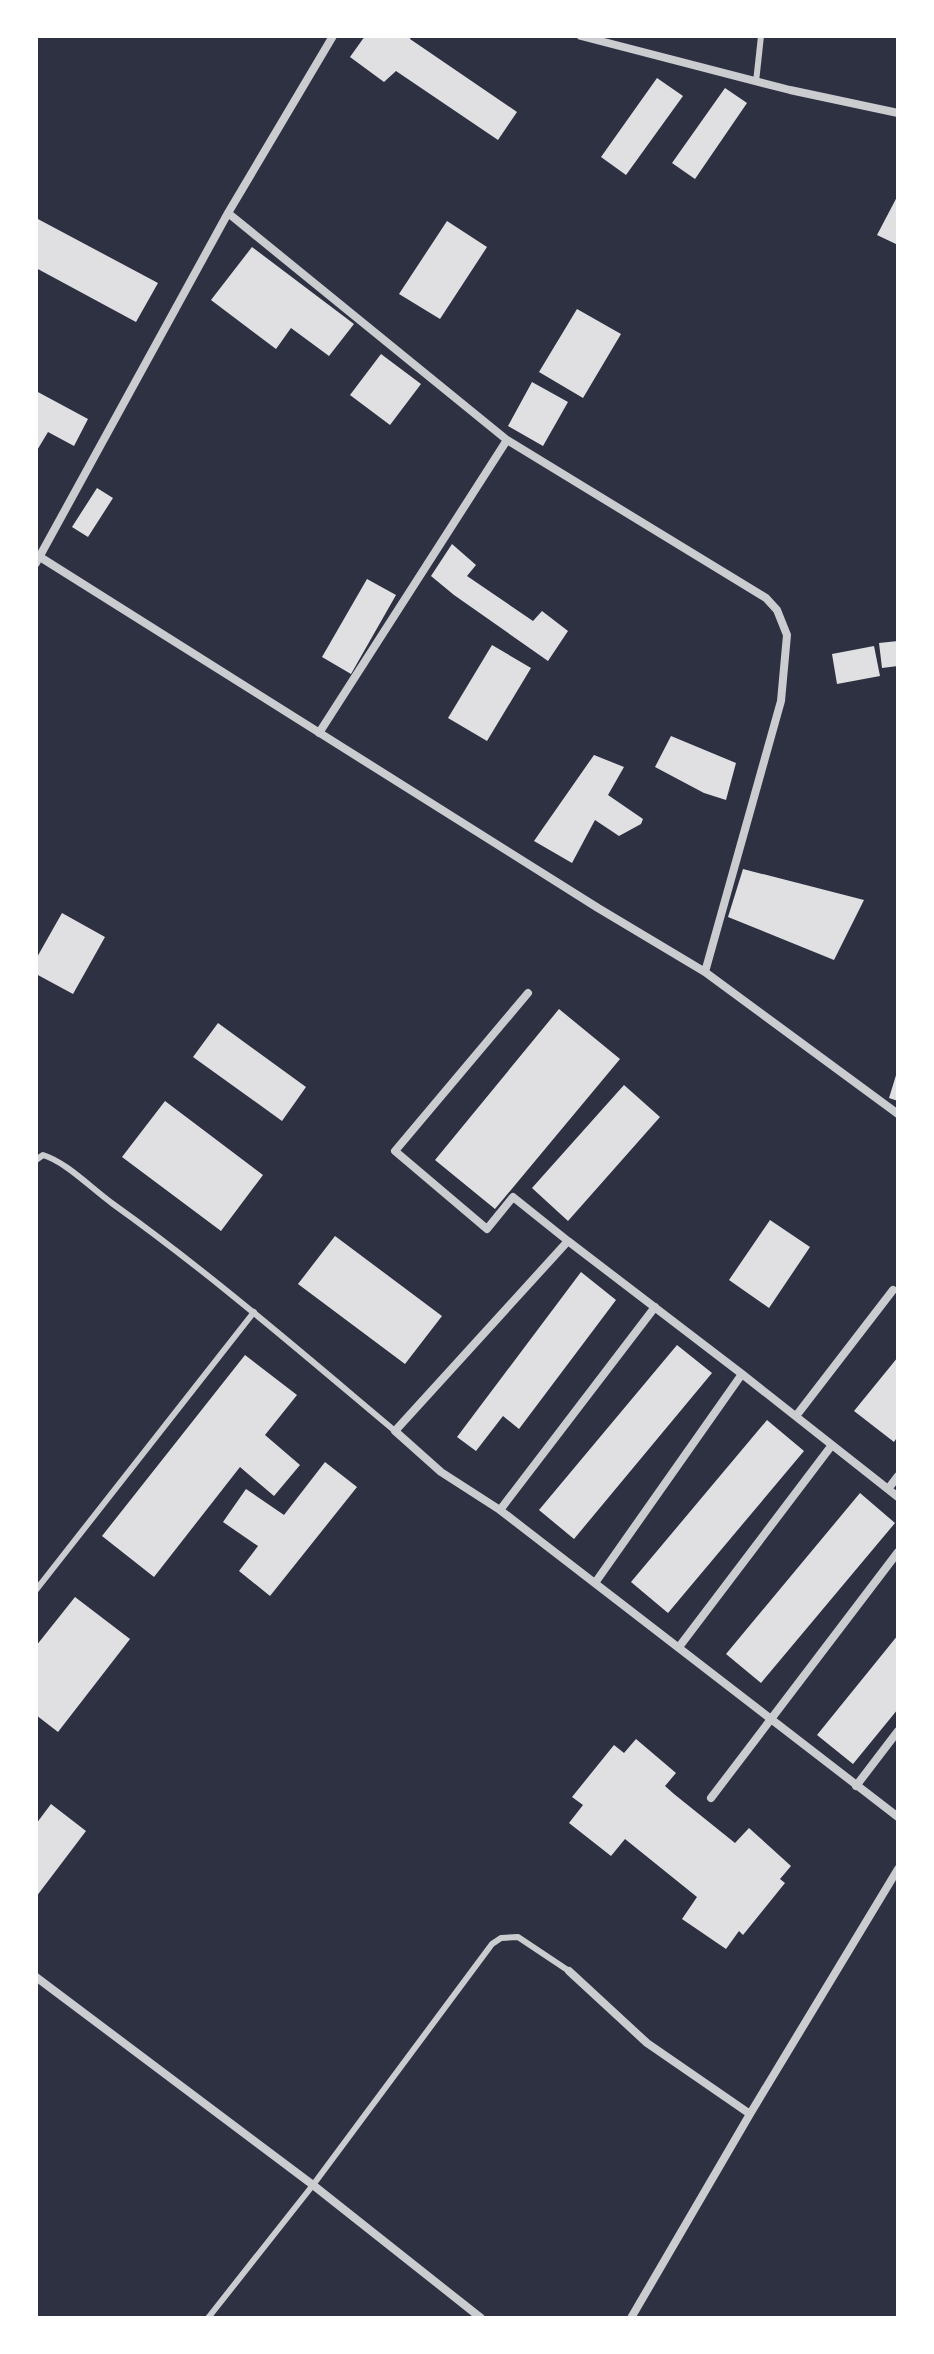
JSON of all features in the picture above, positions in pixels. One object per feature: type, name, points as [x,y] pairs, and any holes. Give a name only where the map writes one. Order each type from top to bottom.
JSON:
[{"type":"street","points":[[333,36],[228,213],[38,560],[705,972],[898,1114]]},
{"type":"street","points":[[581,36],[756,82],[898,113]]},
{"type":"street","points":[[228,213],[507,440],[766,598],[777,610],[784,624],[787,644],[781,701],[705,972]]},
{"type":"street","points":[[319,733],[507,440]]},
{"type":"street","points":[[528,993],[395,1151],[487,1229],[513,1197],[898,1497]]},
{"type":"street","points":[[568,1241],[395,1431],[441,1472],[500,1510],[898,1817]]},
{"type":"street","points":[[796,1416],[893,1290]]},
{"type":"street","points":[[500,1510],[655,1307]]},
{"type":"street","points":[[595,1583],[742,1374]]},
{"type":"street","points":[[679,1647],[832,1445]]},
{"type":"street","points":[[888,1489],[898,1476]]},
{"type":"street","points":[[711,1798],[898,1552]]},
{"type":"street","points":[[856,1786],[898,1731]]},
{"type":"street","points":[[631,2318],[898,1869]]},
{"type":"street","points":[[569,1971],[647,2043],[750,2114]]},
{"type":"street","points":[[36,1977],[313,2185],[481,2318]]},
{"type":"lane","points":[[756,82],[761,36]]},
{"type":"lane","points":[[36,1160],[43,1155],[55,1159],[254,1312],[395,1431]]},
{"type":"lane","points":[[36,1590],[254,1312]]},
{"type":"lane","points":[[208,2318],[313,2185],[492,1944],[501,1938],[518,1937],[569,1971]]},
{"type":"building","points":[[365,36],[411,36],[410,39],[517,112],[498,140],[396,71],[384,82],[350,57]]},
{"type":"building","points":[[657,78],[683,96],[626,175],[601,157]]},
{"type":"building","points":[[725,88],[747,103],[695,179],[672,163]]},
{"type":"building","points":[[898,195],[898,245],[877,235]]},
{"type":"building","points":[[36,218],[158,283],[136,322],[36,268]]},
{"type":"building","points":[[447,221],[487,247],[440,319],[399,294]]},
{"type":"building","points":[[252,247],[354,324],[329,356],[291,328],[276,349],[211,300]]},
{"type":"building","points":[[577,309],[621,334],[583,398],[539,372]]},
{"type":"building","points":[[381,354],[421,384],[390,425],[350,395]]},
{"type":"building","points":[[532,382],[568,402],[543,446],[508,426]]},
{"type":"building","points":[[36,391],[88,419],[74,446],[48,432],[36,452]]},
{"type":"building","points":[[97,488],[113,498],[88,537],[72,527]]},
{"type":"building","points":[[452,544],[476,565],[467,576],[533,621],[542,611],[568,631],[548,661],[431,576]]},
{"type":"building","points":[[367,579],[396,595],[351,674],[322,657]]},
{"type":"building","points":[[898,641],[898,666],[882,668],[879,643]]},
{"type":"building","points":[[492,645],[531,668],[487,741],[448,718]]},
{"type":"building","points":[[874,646],[880,676],[837,684],[832,654]]},
{"type":"building","points":[[671,736],[736,763],[726,800],[704,793],[655,767]]},
{"type":"building","points":[[594,755],[624,767],[608,795],[643,819],[641,824],[619,836],[595,820],[572,863],[534,841]]},
{"type":"building","points":[[743,869],[864,900],[834,960],[728,917]]},
{"type":"building","points":[[62,913],[105,937],[73,994],[36,974],[36,959]]},
{"type":"building","points":[[559,1009],[620,1059],[495,1209],[435,1160]]},
{"type":"building","points":[[218,1023],[306,1087],[282,1121],[193,1057]]},
{"type":"building","points":[[898,1072],[898,1101],[889,1098]]},
{"type":"building","points":[[624,1085],[660,1117],[568,1221],[532,1188]]},
{"type":"building","points":[[165,1101],[263,1175],[221,1231],[122,1157]]},
{"type":"building","points":[[770,1220],[810,1247],[769,1308],[729,1280]]},
{"type":"building","points":[[335,1236],[442,1316],[405,1364],[298,1284]]},
{"type":"building","points":[[581,1272],[616,1300],[519,1429],[503,1416],[476,1451],[457,1437]]},
{"type":"building","points":[[677,1345],[712,1373],[574,1539],[539,1510]]},
{"type":"building","points":[[245,1355],[297,1395],[265,1435],[300,1465],[274,1496],[240,1467],[154,1577],[102,1536]]},
{"type":"building","points":[[898,1357],[898,1436],[894,1442],[854,1411]]},
{"type":"building","points":[[767,1420],[804,1451],[668,1613],[631,1582]]},
{"type":"building","points":[[325,1462],[357,1487],[270,1596],[239,1571],[258,1546],[223,1522],[246,1489],[284,1515]]},
{"type":"building","points":[[860,1493],[895,1523],[761,1683],[726,1654]]},
{"type":"building","points":[[75,1597],[130,1639],[58,1732],[36,1715],[36,1646]]},
{"type":"building","points":[[898,1635],[898,1709],[853,1764],[817,1735]]},
{"type":"building","points":[[636,1739],[676,1773],[665,1786],[674,1794],[735,1843],[749,1828],[791,1866],[780,1879],[785,1883],[743,1935],[739,1931],[726,1949],[682,1919],[697,1897],[625,1839],[611,1856],[569,1823],[583,1805],[572,1797],[614,1745],[624,1753]]},
{"type":"building","points":[[51,1804],[86,1831],[36,1897],[36,1824]]}]
